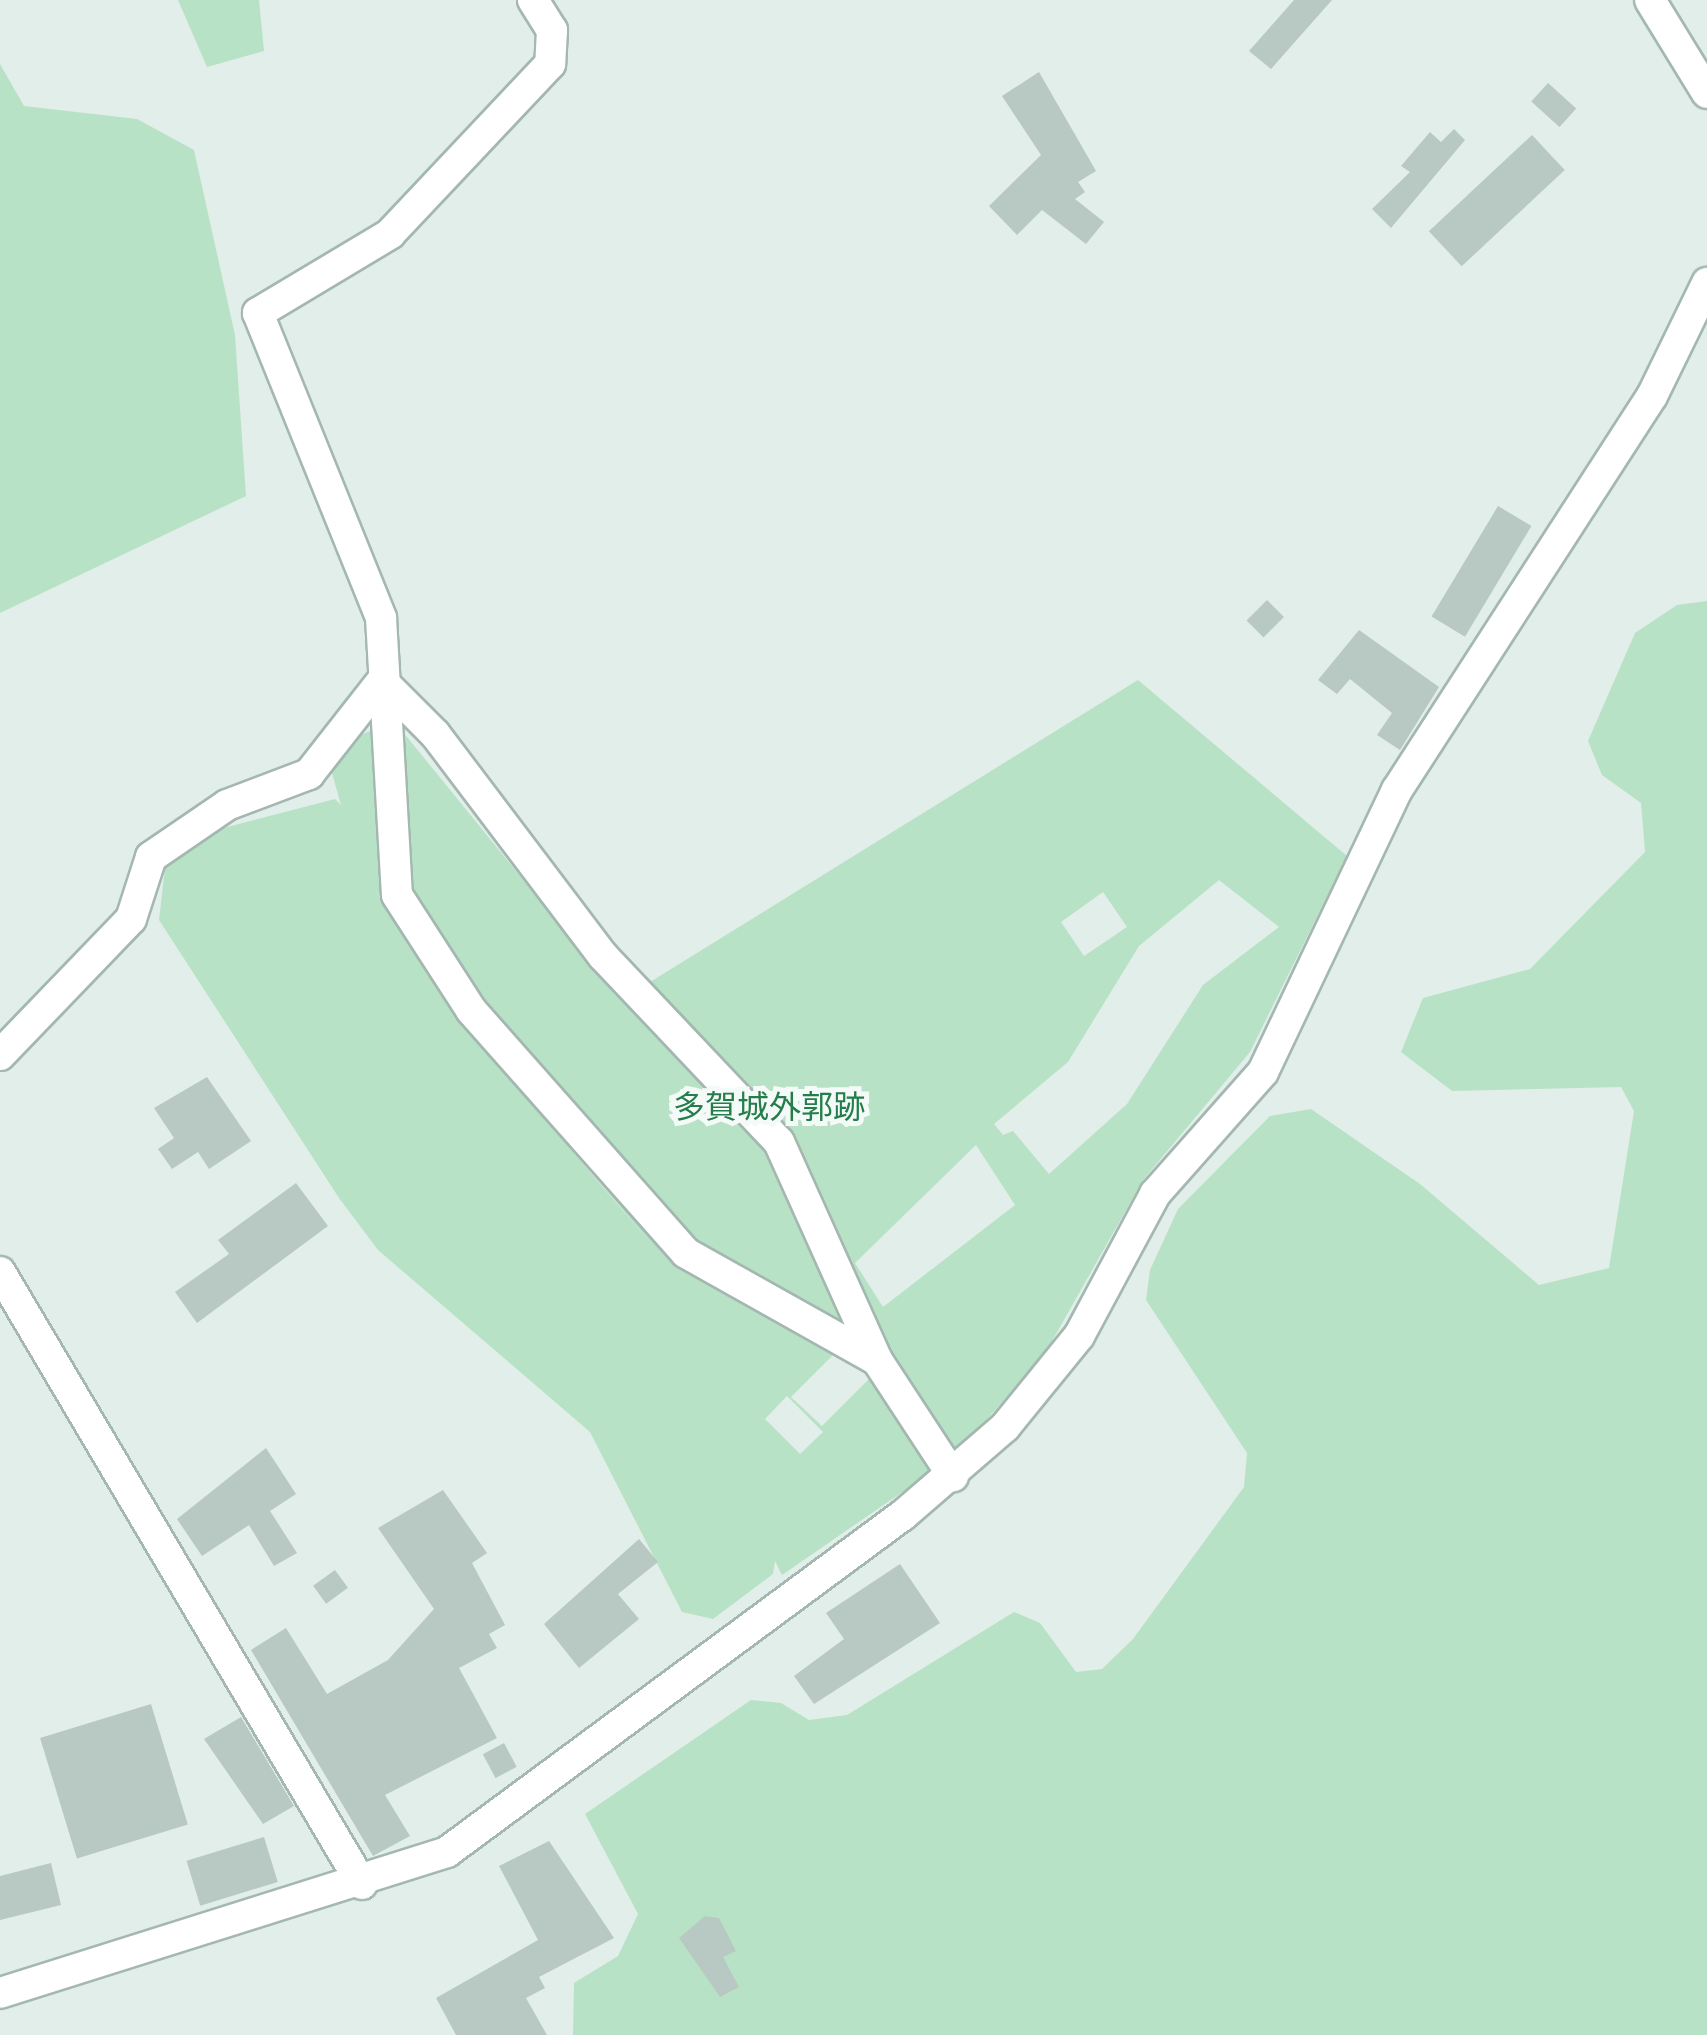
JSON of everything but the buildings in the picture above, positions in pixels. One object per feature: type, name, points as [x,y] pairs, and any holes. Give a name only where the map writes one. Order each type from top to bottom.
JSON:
[{"type":"street","points":[[534,0],[552,30],[550,64],[390,234],[258,313],[375,596],[397,896],[471,1010],[686,1252],[877,1360]]},
{"type":"street","points":[[1650,0],[1707,93]]},
{"type":"street","points":[[0,1993],[362,1884],[447,1852],[953,1476],[1056,1368],[1155,1194],[1263,1072],[1396,790],[1652,396],[1707,283]]},
{"type":"street","points":[[0,1055],[131,919],[152,857],[227,806],[309,774],[382,681]]},
{"type":"street","points":[[382,681],[435,734],[603,956],[779,1142],[877,1360],[953,1476]]},
{"type":"street","points":[[0,1272],[362,1884]]},
{"type":"green space","points":[[178,0],[259,0],[264,51],[207,67]]},
{"type":"green space","points":[[0,64],[24,106],[137,119],[194,150],[235,335],[246,496],[0,613]]},
{"type":"green space","points":[[1707,601],[1707,2035],[573,2035],[574,1983],[618,1956],[638,1914],[585,1814],[751,1700],[781,1703],[809,1720],[847,1715],[1014,1612],[1040,1623],[1076,1672],[1102,1669],[1133,1639],[1244,1487],[1247,1453],[1146,1300],[1150,1270],[1178,1209],[1270,1116],[1311,1109],[1420,1184],[1539,1285],[1609,1268],[1634,1111],[1621,1087],[1452,1091],[1401,1052],[1423,998],[1530,969],[1645,852],[1641,803],[1602,775],[1588,741],[1635,633],[1677,605]]},
{"type":"green space","name":"多賀城外郭跡","points":[[1138,680],[1347,856],[1250,1052],[1143,1180],[1043,1357],[953,1457],[782,1575],[775,1561],[773,1574],[713,1619],[682,1612],[590,1432],[378,1250],[339,1198],[159,920],[165,868],[216,830],[335,799],[341,805],[330,766],[356,737],[394,721],[621,1000]],"holes":[[[1219,880],[1279,927],[1203,985],[1127,1104],[1049,1174],[1013,1131],[1003,1135],[994,1124],[1068,1062],[1139,946]],[[374,888],[461,1018],[655,1248],[448,1006]],[[1103,892],[1127,927],[1084,956],[1061,922]],[[976,1145],[1015,1205],[883,1307],[855,1263]],[[834,1354],[873,1375],[822,1426],[791,1397]],[[787,1396],[823,1432],[800,1454],[765,1419]]]}]
